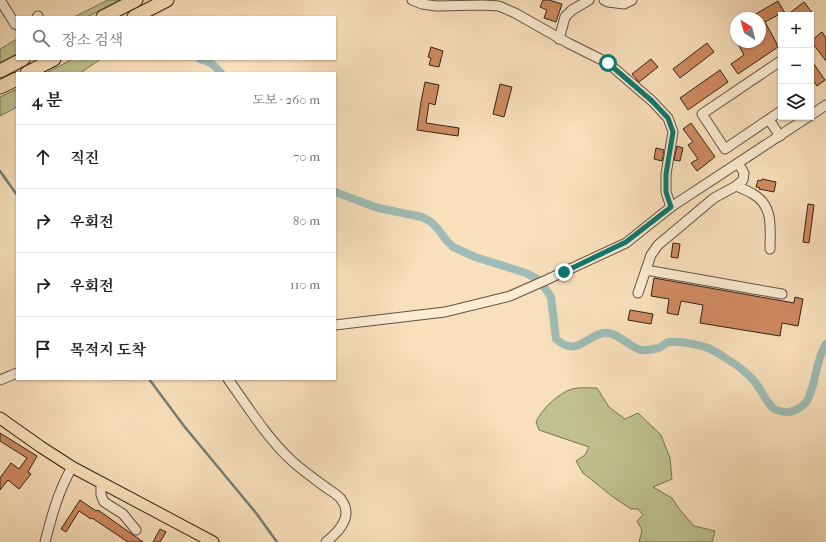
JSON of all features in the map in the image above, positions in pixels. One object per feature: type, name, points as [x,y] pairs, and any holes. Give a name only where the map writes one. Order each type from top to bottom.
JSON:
[{"type":"highway","points":[[105,16],[136,0]]},
{"type":"highway","points":[[136,16],[167,0]]},
{"type":"highway","points":[[0,71],[21,60]]},
{"type":"highway","points":[[30,72],[52,60]]},
{"type":"highway","points":[[0,87],[16,79]]},
{"type":"main road","points":[[0,418],[72,467],[213,542]]},
{"type":"street","points":[[0,0],[16,24]]},
{"type":"street","points":[[412,0],[422,4],[436,6],[499,6],[515,13],[608,63],[652,101],[668,118],[673,132],[666,174],[666,192],[671,207]]},
{"type":"street","points":[[559,38],[565,17],[572,10],[589,0]]},
{"type":"street","points":[[604,0],[624,4],[632,0]]},
{"type":"street","points":[[778,63],[702,114],[725,149],[778,113]]},
{"type":"street","points":[[814,113],[826,105]]},
{"type":"street","points":[[769,120],[780,136]]},
{"type":"street","points":[[336,325],[445,312],[510,296],[540,283],[626,242],[671,207],[804,120]]},
{"type":"street","points":[[638,294],[651,255],[658,245],[714,198],[736,186],[743,180],[744,173],[738,163]]},
{"type":"street","points":[[736,186],[754,194],[764,203],[768,210],[770,223],[770,250]]},
{"type":"street","points":[[646,270],[782,294]]},
{"type":"street","points":[[0,380],[16,373]]},
{"type":"street","points":[[229,380],[279,448],[315,480],[341,498],[345,507],[346,515],[344,524],[326,542]]},
{"type":"street","points":[[45,542],[56,502],[64,481],[72,467]]},
{"type":"street","points":[[101,483],[101,495],[104,502],[123,514],[136,530]]},
{"type":"green space","points":[[108,0],[120,0],[89,16],[76,16]]},
{"type":"green space","points":[[16,40],[16,55],[0,63],[0,49]]},
{"type":"green space","points":[[71,60],[100,60],[82,72],[48,72]]},
{"type":"green space","points":[[16,89],[16,108],[0,116],[0,97]]},
{"type":"green space","points":[[597,388],[609,407],[625,419],[638,413],[661,435],[670,458],[672,479],[653,487],[672,498],[694,526],[715,531],[712,542],[639,542],[642,530],[637,521],[643,515],[638,509],[631,509],[613,497],[583,473],[576,461],[585,455],[589,447],[539,430],[536,422],[538,417],[546,407],[561,394],[572,389]]},
{"type":"building","points":[[543,0],[549,0],[562,4],[556,22],[544,18],[547,10],[540,7]]},
{"type":"building","points":[[778,1],[784,12],[778,12],[778,15],[766,21],[766,12],[759,12]]},
{"type":"building","points":[[804,2],[812,12],[791,12]]},
{"type":"building","points":[[766,24],[778,47],[738,74],[731,64],[744,55],[740,48],[766,48]]},
{"type":"building","points":[[822,32],[826,38],[826,61],[814,45],[814,39]]},
{"type":"building","points":[[707,43],[714,52],[680,78],[673,69]]},
{"type":"building","points":[[431,47],[443,51],[439,67],[429,65],[431,58],[428,57]]},
{"type":"building","points":[[651,59],[658,67],[639,82],[632,74]]},
{"type":"building","points":[[814,64],[825,80],[817,86],[814,82]]},
{"type":"building","points":[[720,70],[728,82],[688,110],[680,98]]},
{"type":"building","points":[[425,82],[439,85],[435,105],[429,103],[426,123],[459,128],[458,136],[417,130]]},
{"type":"building","points":[[500,84],[512,87],[504,117],[493,114]]},
{"type":"building","points":[[691,123],[715,157],[697,171],[691,163],[698,159],[688,145],[693,142],[683,129]]},
{"type":"building","points":[[677,146],[683,148],[680,161],[674,160]]},
{"type":"building","points":[[656,148],[664,150],[662,161],[654,159]]},
{"type":"building","points":[[762,179],[776,182],[774,192],[756,187],[758,180],[761,181]]},
{"type":"building","points":[[808,204],[814,205],[809,243],[803,242]]},
{"type":"building","points":[[673,243],[680,244],[678,258],[671,257]]},
{"type":"building","points":[[654,278],[794,303],[795,297],[803,299],[798,326],[782,323],[780,336],[700,323],[703,305],[681,301],[678,315],[667,313],[669,299],[651,296]]},
{"type":"building","points":[[630,310],[653,314],[651,324],[628,320]]},
{"type":"building","points":[[0,433],[37,456],[28,472],[31,474],[19,489],[8,480],[0,490],[0,478],[11,463],[19,469],[27,458],[0,441]]},
{"type":"building","points":[[80,500],[96,511],[98,510],[143,542],[128,542],[79,511],[66,532],[61,529]]},
{"type":"building","points":[[160,529],[166,532],[160,542],[153,542]]},
{"type":"waterway","points":[[204,60],[212,64],[220,72]]},
{"type":"waterway","points":[[0,171],[16,194]]},
{"type":"waterway","points":[[336,192],[378,208],[422,217],[431,222],[453,247],[475,257],[526,273],[537,279],[551,297],[556,339],[569,346],[580,345],[596,335],[608,333],[617,336],[641,350],[659,348],[669,342],[683,342],[705,347],[726,358],[748,375],[755,382],[774,409],[789,412],[794,411],[804,405],[807,401],[813,387],[822,351],[826,344]]},
{"type":"waterway","points":[[150,380],[184,426],[256,513],[277,542]]},
{"type":"route","points":[[564,272],[626,242],[671,207],[666,192],[666,174],[673,132],[668,118],[652,101],[608,63]]}]
